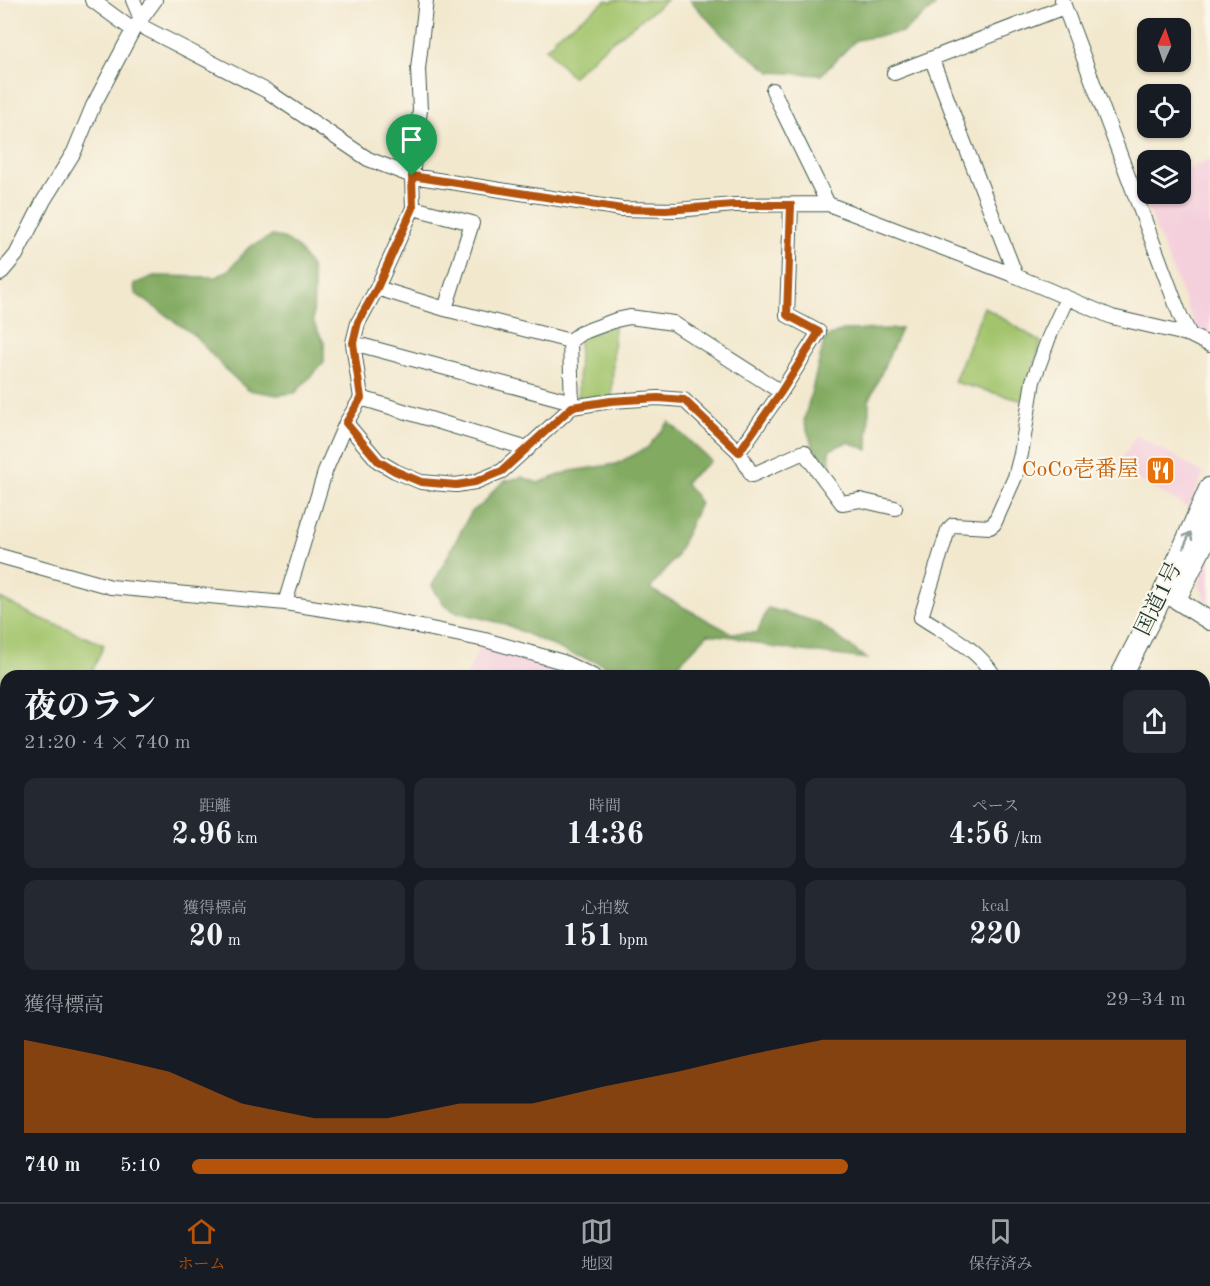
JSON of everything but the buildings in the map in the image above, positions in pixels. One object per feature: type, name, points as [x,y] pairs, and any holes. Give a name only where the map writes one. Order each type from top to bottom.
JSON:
[{"type":"highway","name":"国道1号","points":[[1139,670],[1170,596],[1210,488]]},
{"type":"highway","name":"国道1号","points":[[1125,670],[1210,529]]},
{"type":"main road","points":[[1170,596],[1210,621]]},
{"type":"street","points":[[92,0],[267,91],[368,159],[412,176],[622,209],[666,210],[734,205],[828,204],[1016,276],[1112,317],[1190,335],[1210,345]]},
{"type":"street","points":[[133,0],[137,24]]},
{"type":"street","points":[[0,274],[16,255],[44,200],[74,152],[93,106],[137,24],[155,0]]},
{"type":"street","points":[[285,603],[326,469],[346,423],[361,398],[353,343],[358,322],[377,288],[413,208],[412,176],[418,130],[418,69],[426,0]]},
{"type":"street","points":[[894,73],[932,60],[1063,4],[1180,315],[1190,335]]},
{"type":"street","points":[[932,60],[1016,276]]},
{"type":"street","points":[[773,90],[828,204]]},
{"type":"street","points":[[739,452],[819,332],[787,315],[791,205]]},
{"type":"street","points":[[413,208],[472,224],[445,309]]},
{"type":"street","points":[[377,288],[445,309],[570,341]]},
{"type":"street","points":[[989,670],[970,648],[921,617],[948,530],[953,525],[990,527],[994,524],[1006,499],[1021,454],[1033,381],[1049,336],[1067,298]]},
{"type":"street","points":[[570,341],[581,333],[630,317],[674,322],[781,392]]},
{"type":"street","points":[[346,423],[378,461],[395,471],[421,482],[456,485],[475,482],[502,471],[528,449],[572,405],[570,341]]},
{"type":"street","points":[[353,343],[572,405],[658,398],[684,400],[739,452],[752,475],[804,452],[842,503],[860,501],[895,508]]},
{"type":"street","points":[[361,398],[528,449]]},
{"type":"street","points":[[0,556],[111,587],[285,603],[368,615],[485,640],[563,662],[580,670]]},
{"type":"shaded area","points":[[1210,159],[1210,335],[1200,333],[1196,329],[1146,204],[1191,204],[1191,168]]},
{"type":"shaded area","name":"CoCo壱番屋","points":[[1136,435],[1204,473],[1189,508],[1116,468]]},
{"type":"shaded area","points":[[1210,559],[1210,603],[1205,600],[1199,583]]},
{"type":"shaded area","points":[[480,647],[556,670],[469,670]]},
{"type":"green space","points":[[607,0],[611,2],[614,0],[667,0],[606,46],[572,77],[546,48],[554,41],[554,38]]},
{"type":"green space","points":[[690,0],[936,0],[935,6],[903,32],[856,40],[821,75],[771,72],[724,37]]},
{"type":"green space","points":[[272,236],[283,238],[298,248],[311,267],[314,286],[313,321],[324,343],[324,362],[295,393],[277,395],[248,390],[195,336],[135,293],[134,284],[154,276],[217,277],[230,269],[249,247]]},
{"type":"green space","points":[[984,307],[1041,342],[1024,401],[954,382]]},
{"type":"green space","points":[[614,324],[612,398],[585,401],[578,397],[579,339]]},
{"type":"green space","points":[[901,329],[869,401],[868,450],[848,442],[829,450],[831,475],[813,447],[804,421],[825,338],[844,330]]},
{"type":"green space","points":[[669,422],[711,461],[685,482],[700,503],[676,557],[650,589],[731,633],[757,633],[768,608],[817,622],[867,659],[771,647],[734,637],[708,634],[673,670],[612,670],[505,624],[456,612],[444,605],[432,586],[471,512],[484,503],[505,481],[522,477],[538,483],[571,471],[616,464],[647,448]]},
{"type":"green space","points":[[0,598],[33,615],[104,645],[93,670],[0,670]]},
{"type":"place","name":"CoCo壱番屋","points":[[1160,470]]},
{"type":"route","points":[[412,176],[622,209],[677,210],[734,205],[791,205],[787,315],[819,332],[739,452],[684,400],[658,398],[611,401],[572,407],[502,471],[475,482],[456,485],[421,482],[378,461],[346,423],[361,398],[353,343],[358,322],[377,288],[413,208],[412,176]]}]
